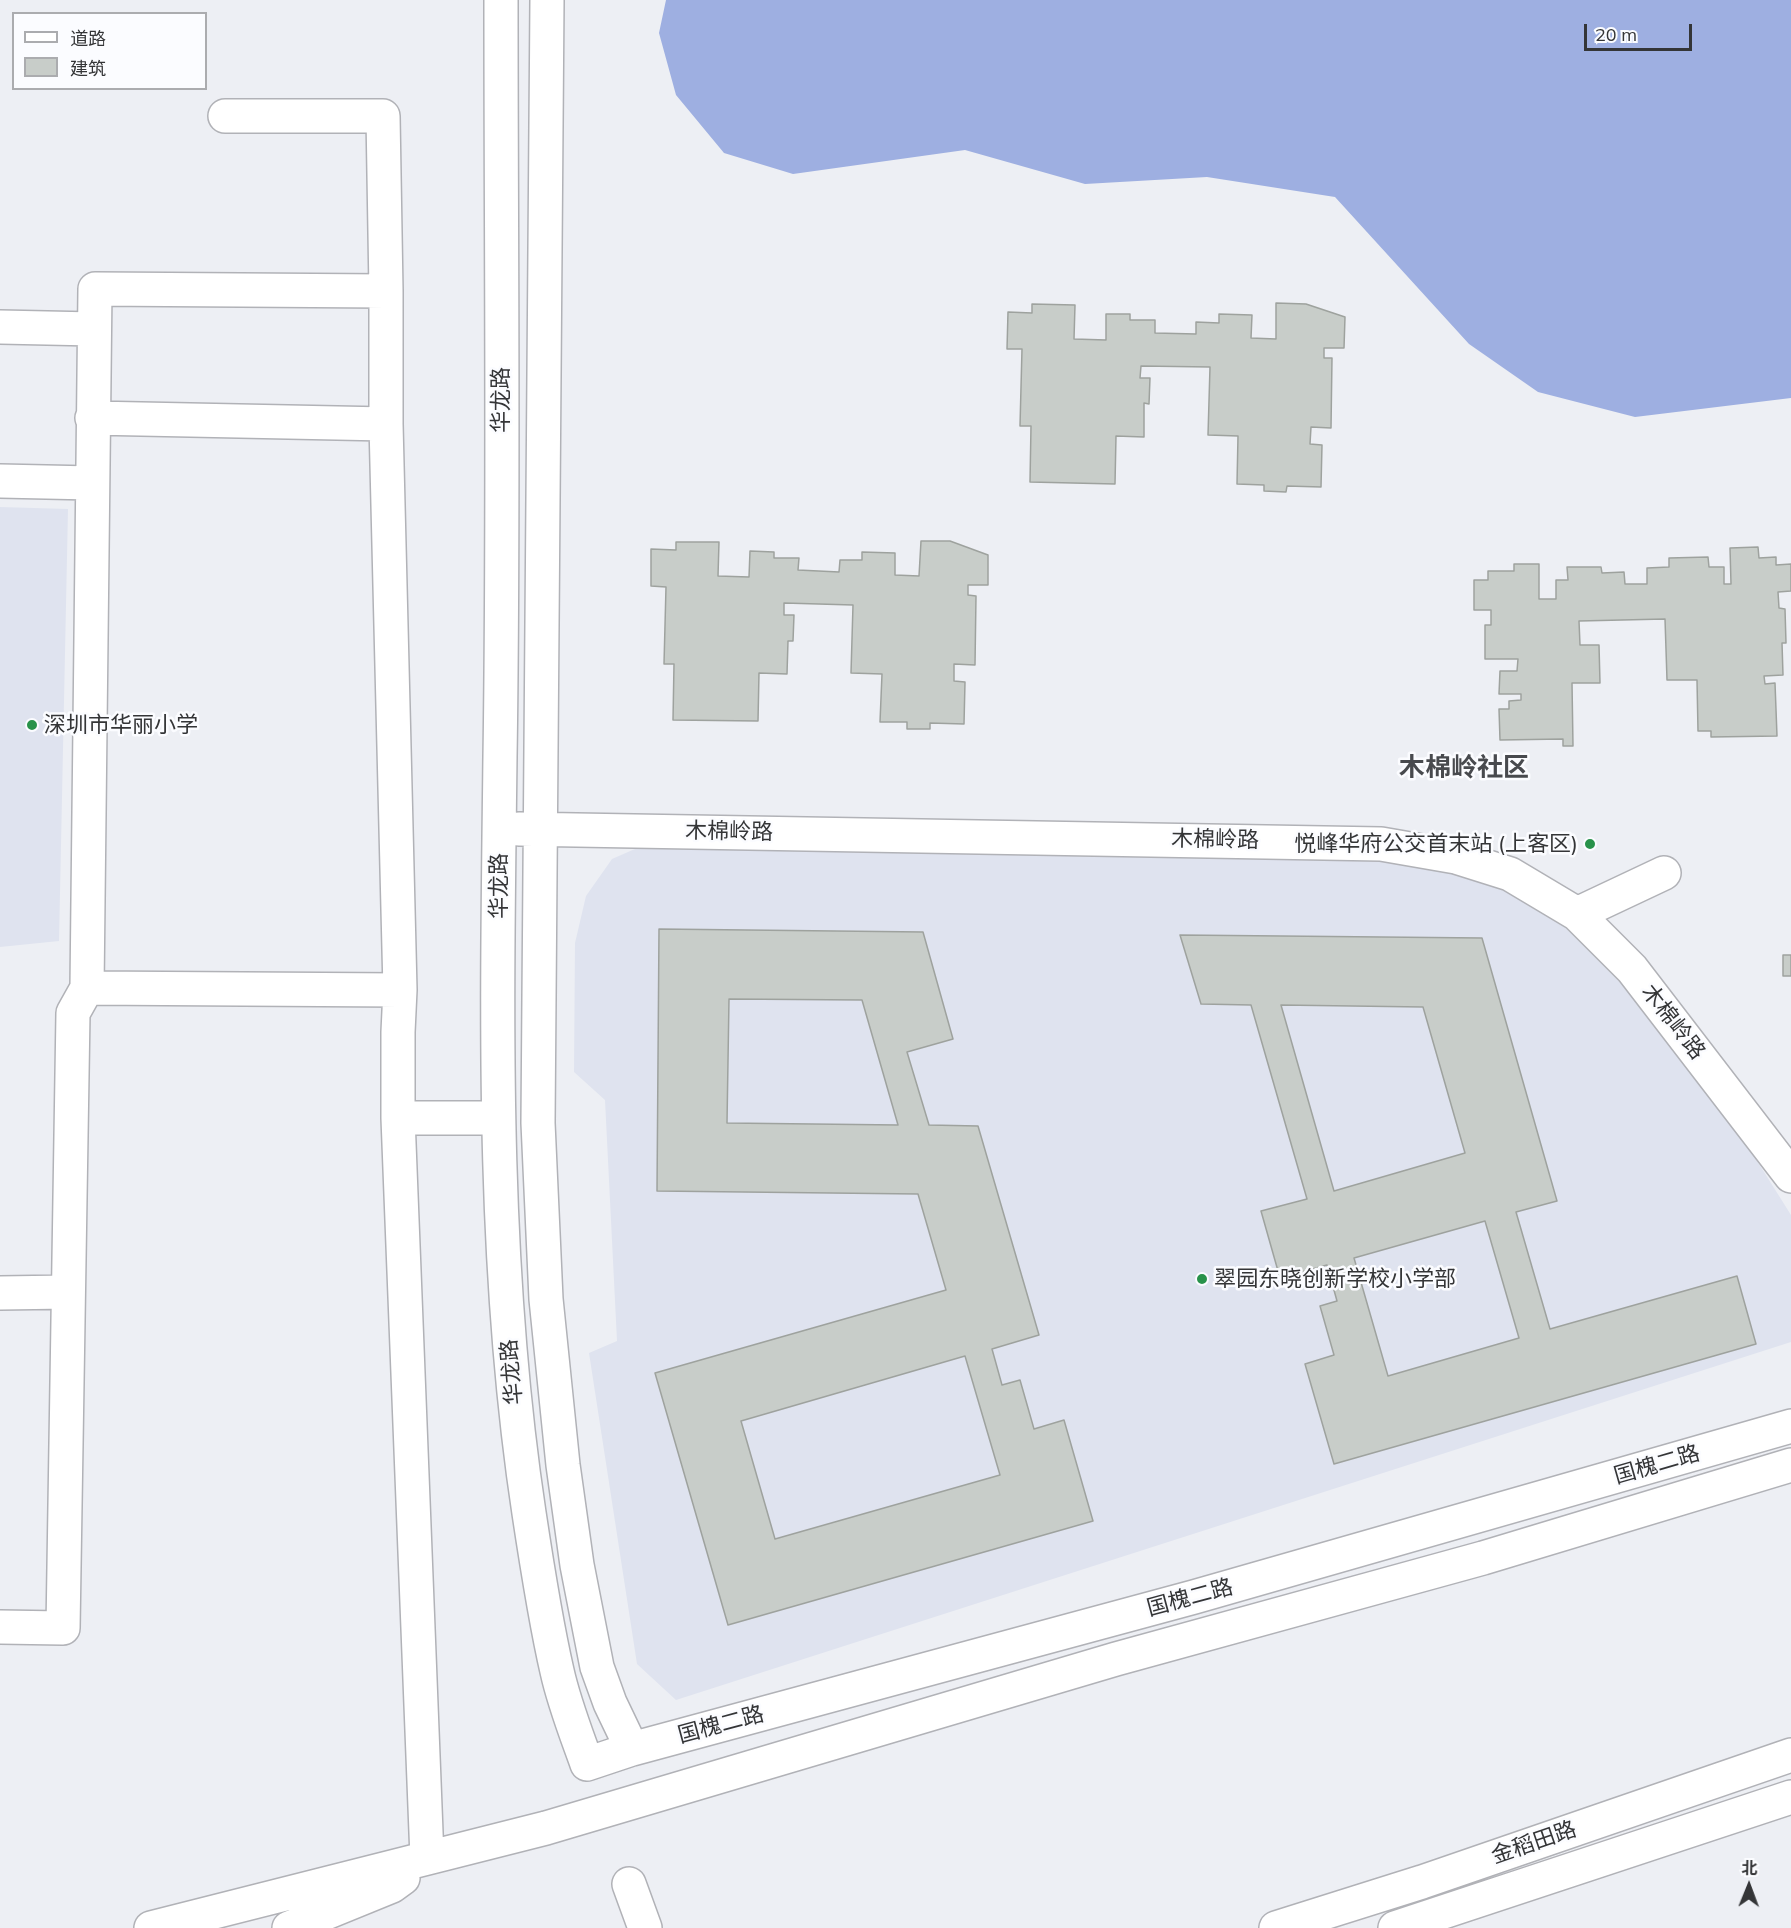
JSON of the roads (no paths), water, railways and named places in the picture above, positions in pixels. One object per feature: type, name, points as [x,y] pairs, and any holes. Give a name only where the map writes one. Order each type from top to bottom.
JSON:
[{"type":"street","name":"华龙路","points":[[501,0],[498,1118],[506,1301],[520,1452],[538,1574],[557,1673],[587,1764]]},
{"type":"street","name":"华龙路","points":[[547,0],[538,1123],[546,1299],[563,1465],[579,1576],[597,1667],[610,1703],[632,1749]]},
{"type":"street","points":[[225,116],[383,116],[386,423],[400,990],[398,1118],[428,1858],[392,1886],[290,1928]]},
{"type":"street","points":[[0,1627],[63,1628],[73,1013],[87,987],[95,289],[386,291]]},
{"type":"street","points":[[0,327],[94,329]]},
{"type":"street","points":[[93,418],[386,423]]},
{"type":"street","points":[[0,481],[92,483]]},
{"type":"street","name":"木棉岭路","points":[[500,828],[1381,844],[1456,857],[1510,874],[1577,914],[1632,969],[1791,1176]]},
{"type":"street","points":[[1577,914],[1664,873]]},
{"type":"street","points":[[87,987],[400,990]]},
{"type":"street","points":[[398,1118],[498,1118]]},
{"type":"street","points":[[0,1293],[68,1292]]},
{"type":"street","name":"国槐二路","points":[[587,1764],[632,1749],[1150,1609],[1791,1426]]},
{"type":"street","name":"国槐二路","points":[[151,1928],[546,1828],[1161,1646],[1483,1558],[1791,1465]]},
{"type":"street","points":[[1150,1609],[1161,1646]]},
{"type":"street","name":"金稻田路","points":[[1276,1928],[1434,1878],[1791,1755]]},
{"type":"street","name":"金稻田路","points":[[1395,1928],[1791,1797]]},
{"type":"street","points":[[629,1884],[645,1928]]},
{"type":"place","name":"深圳市华丽小学","points":[[32,725]]},
{"type":"place","name":"悦峰华府公交首末站 (上客区)","points":[[1590,844]]},
{"type":"place","name":"翠园东晓创新学校小学部","points":[[1202,1279]]},
{"type":"district","name":"木棉岭社区","points":[[1464,768]]}]
